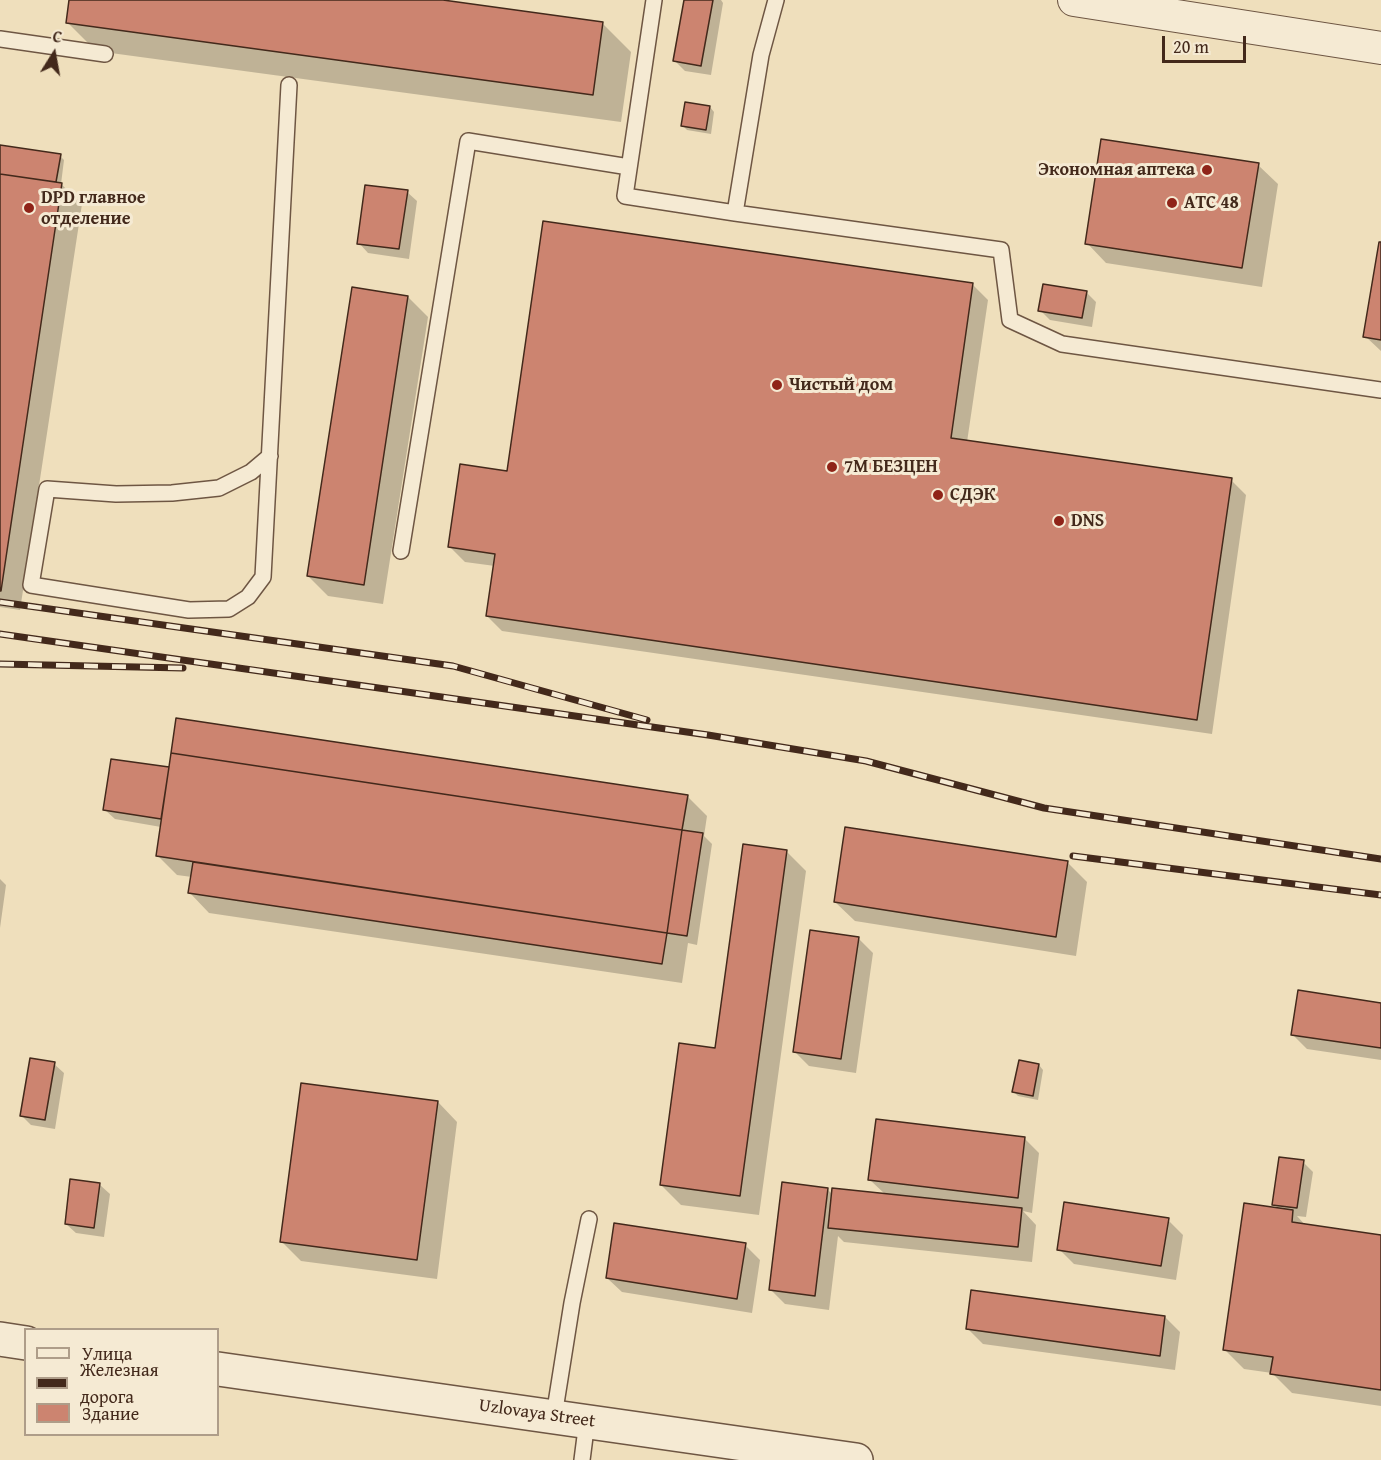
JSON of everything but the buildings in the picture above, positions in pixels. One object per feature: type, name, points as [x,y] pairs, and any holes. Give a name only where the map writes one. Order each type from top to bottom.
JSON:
[{"type":"street","points":[[1074,0],[1381,48]]},
{"type":"street","points":[[0,1339],[24,1343]]},
{"type":"street","name":"Uzlovaya Street","points":[[219,1369],[856,1460]]},
{"type":"lane","points":[[654,0],[625,195],[735,213],[1001,250],[1010,320],[1062,344],[1381,390]]},
{"type":"lane","points":[[735,213],[761,55],[776,0]]},
{"type":"lane","points":[[0,39],[105,54]]},
{"type":"lane","points":[[270,456],[251,472],[219,488],[172,493],[116,494],[47,489],[32,585],[189,610],[230,609],[248,597],[263,578],[270,456],[289,85]]},
{"type":"lane","points":[[401,550],[468,141],[629,167]]},
{"type":"lane","points":[[554,1416],[572,1303],[589,1219]]},
{"type":"lane","points":[[582,1460],[587,1421]]},
{"type":"railway","points":[[0,602],[453,666],[647,720]]},
{"type":"railway","points":[[0,634],[708,735],[866,761],[1044,808],[1381,859]]},
{"type":"railway","points":[[0,664],[183,668]]},
{"type":"railway","points":[[1073,856],[1381,895]]},
{"type":"place","name":"Экономная аптека","points":[[1207,170]]},
{"type":"place","name":"АТС 48","points":[[1172,203]]},
{"type":"place","name":"DPD главное отделение","points":[[29,208]]},
{"type":"place","name":"Чистый дом","points":[[777,385]]},
{"type":"place","name":"7М БЕЗЦЕН","points":[[832,467]]},
{"type":"place","name":"СДЭК","points":[[938,495]]},
{"type":"place","name":"DNS","points":[[1059,521]]}]
